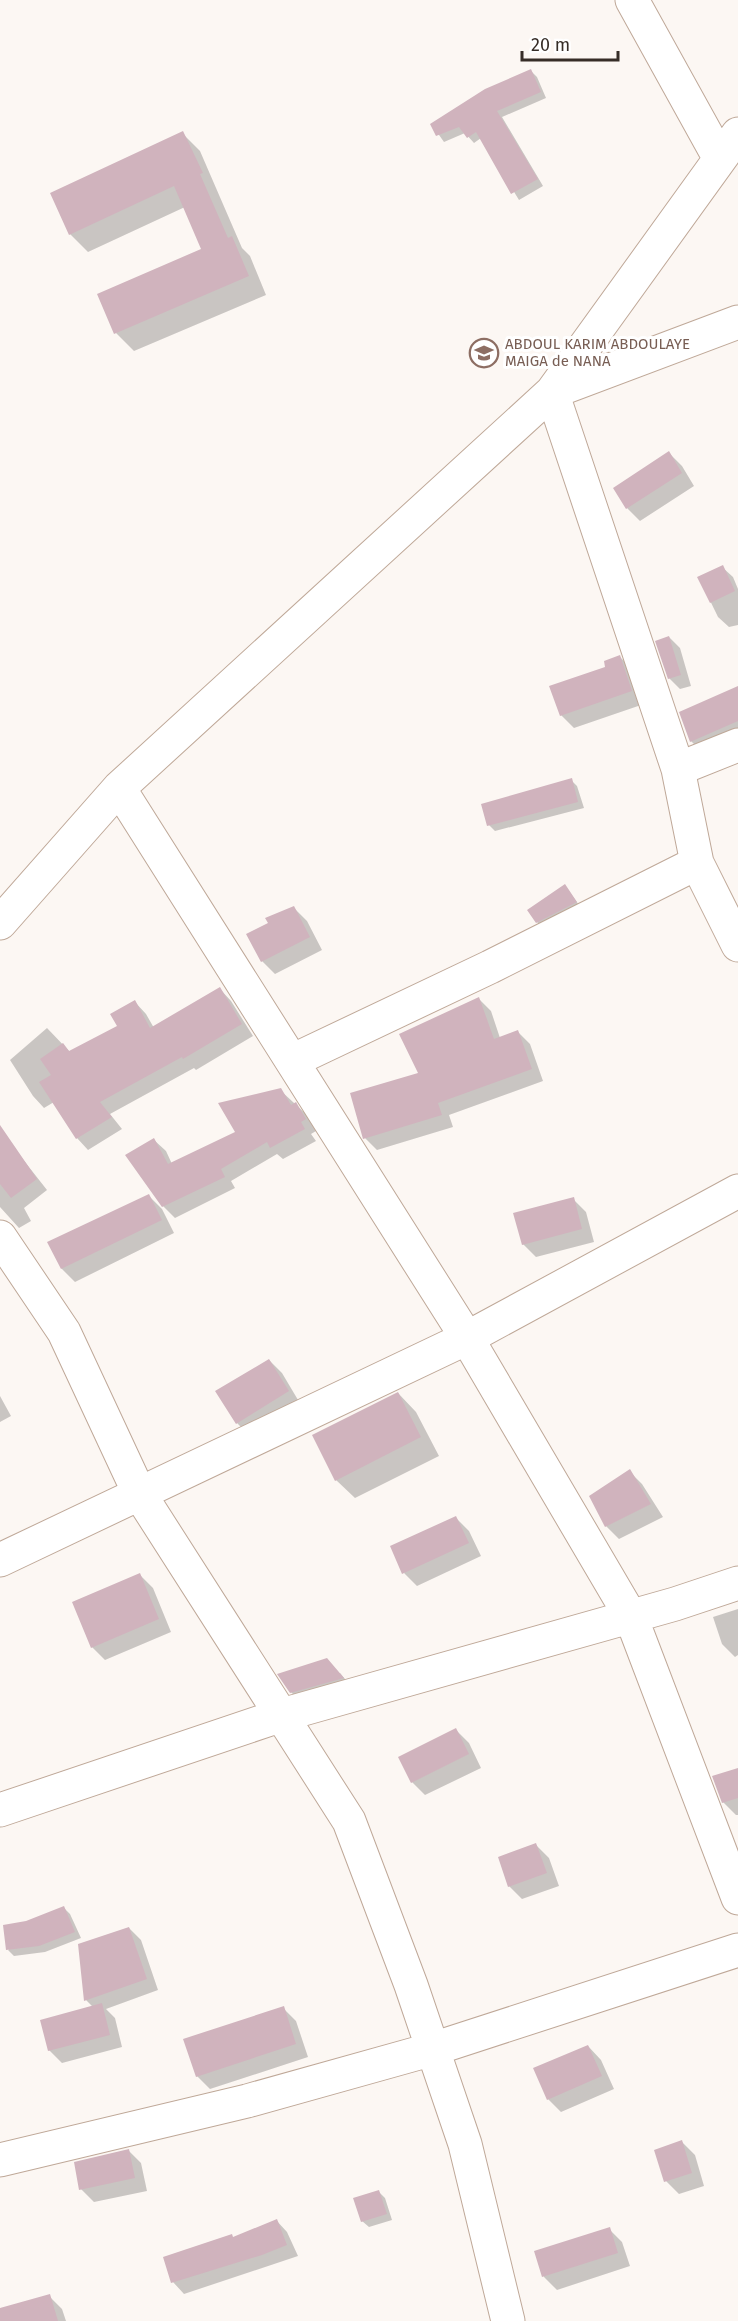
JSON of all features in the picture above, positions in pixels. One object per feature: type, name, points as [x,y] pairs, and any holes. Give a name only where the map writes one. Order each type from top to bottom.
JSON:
[{"type":"street","points":[[0,923],[119,788],[552,392],[729,146],[632,0]]},
{"type":"street","points":[[552,392],[738,322]]},
{"type":"street","points":[[552,392],[678,770],[697,863],[738,945]]},
{"type":"street","points":[[678,770],[738,745]]},
{"type":"street","points":[[119,788],[467,1338],[631,1617],[738,1898]]},
{"type":"street","points":[[292,1061],[490,967],[697,863]]},
{"type":"street","points":[[0,1560],[467,1338],[738,1191]]},
{"type":"street","points":[[0,1237],[64,1332],[139,1493],[349,1821],[433,2049],[465,2144],[508,2321]]},
{"type":"street","points":[[0,1810],[282,1715],[631,1617],[738,1583]]},
{"type":"street","points":[[0,2160],[247,2101],[433,2049],[738,1950]]},
{"type":"building","points":[[531,69],[541,92],[497,111],[538,179],[511,194],[476,132],[467,138],[459,127],[436,136],[430,124],[485,89]]},
{"type":"building","points":[[183,131],[203,173],[200,174],[228,238],[232,236],[249,276],[114,334],[97,294],[201,249],[174,186],[69,235],[50,193]]},
{"type":"building","points":[[669,451],[682,473],[626,509],[613,488]]},
{"type":"building","points":[[723,565],[735,591],[710,603],[697,577]]},
{"type":"building","points":[[669,636],[681,675],[668,679],[655,641]]},
{"type":"building","points":[[620,655],[632,691],[560,716],[549,686],[605,667],[604,661]]},
{"type":"building","points":[[738,686],[738,721],[690,742],[679,712]]},
{"type":"building","points":[[572,778],[578,802],[487,826],[481,804]]},
{"type":"building","points":[[565,884],[577,902],[536,923],[527,910]]},
{"type":"building","points":[[294,906],[310,937],[261,962],[246,934],[268,923],[265,918]]},
{"type":"building","points":[[220,987],[242,1024],[183,1059],[182,1057],[100,1102],[112,1117],[76,1139],[39,1082],[51,1075],[40,1059],[63,1043],[69,1051],[117,1026],[110,1014],[135,1000],[150,1028]]},
{"type":"building","points":[[479,997],[494,1039],[518,1030],[532,1069],[438,1103],[442,1115],[363,1139],[350,1093],[418,1073],[399,1034]]},
{"type":"building","points":[[281,1088],[291,1105],[296,1102],[306,1119],[301,1122],[305,1129],[270,1148],[267,1142],[221,1169],[225,1177],[162,1207],[125,1155],[154,1138],[168,1164],[235,1132],[218,1103]]},
{"type":"building","points":[[0,1125],[37,1179],[11,1198],[0,1184]]},
{"type":"building","points":[[149,1194],[162,1220],[61,1269],[47,1242]]},
{"type":"building","points":[[574,1197],[582,1229],[522,1245],[513,1213]]},
{"type":"building","points":[[269,1359],[289,1391],[236,1424],[215,1391]]},
{"type":"building","points":[[398,1392],[421,1437],[335,1481],[312,1435]]},
{"type":"building","points":[[630,1469],[651,1504],[605,1527],[589,1496]]},
{"type":"building","points":[[456,1516],[469,1543],[402,1574],[390,1546]]},
{"type":"building","points":[[140,1573],[159,1619],[91,1648],[72,1602]]},
{"type":"building","points":[[327,1658],[344,1678],[290,1693],[277,1674]]},
{"type":"building","points":[[456,1728],[469,1754],[411,1783],[398,1757]]},
{"type":"building","points":[[738,1768],[738,1798],[722,1803],[712,1776]]},
{"type":"building","points":[[536,1843],[547,1873],[508,1887],[498,1857]]},
{"type":"building","points":[[64,1906],[75,1932],[39,1946],[6,1950],[3,1925],[26,1921]]},
{"type":"building","points":[[129,1927],[147,1979],[84,2001],[78,1944]]},
{"type":"building","points":[[102,2003],[110,2035],[48,2051],[40,2020]]},
{"type":"building","points":[[284,2006],[296,2044],[196,2077],[183,2039]]},
{"type":"building","points":[[588,2045],[602,2076],[547,2100],[533,2068]]},
{"type":"building","points":[[682,2140],[692,2173],[664,2182],[654,2150]]},
{"type":"building","points":[[129,2149],[135,2178],[79,2190],[74,2162]]},
{"type":"building","points":[[379,2190],[387,2214],[361,2222],[353,2198]]},
{"type":"building","points":[[277,2219],[287,2245],[171,2283],[163,2257],[232,2234],[233,2237]]},
{"type":"building","points":[[610,2227],[618,2253],[542,2277],[534,2251]]},
{"type":"building","points":[[50,2294],[58,2321],[0,2321],[0,2308]]},
{"type":"place","name":"ABDOUL KARIM ABDOULAYE MAIGA de NANA","points":[[484,353]]}]
